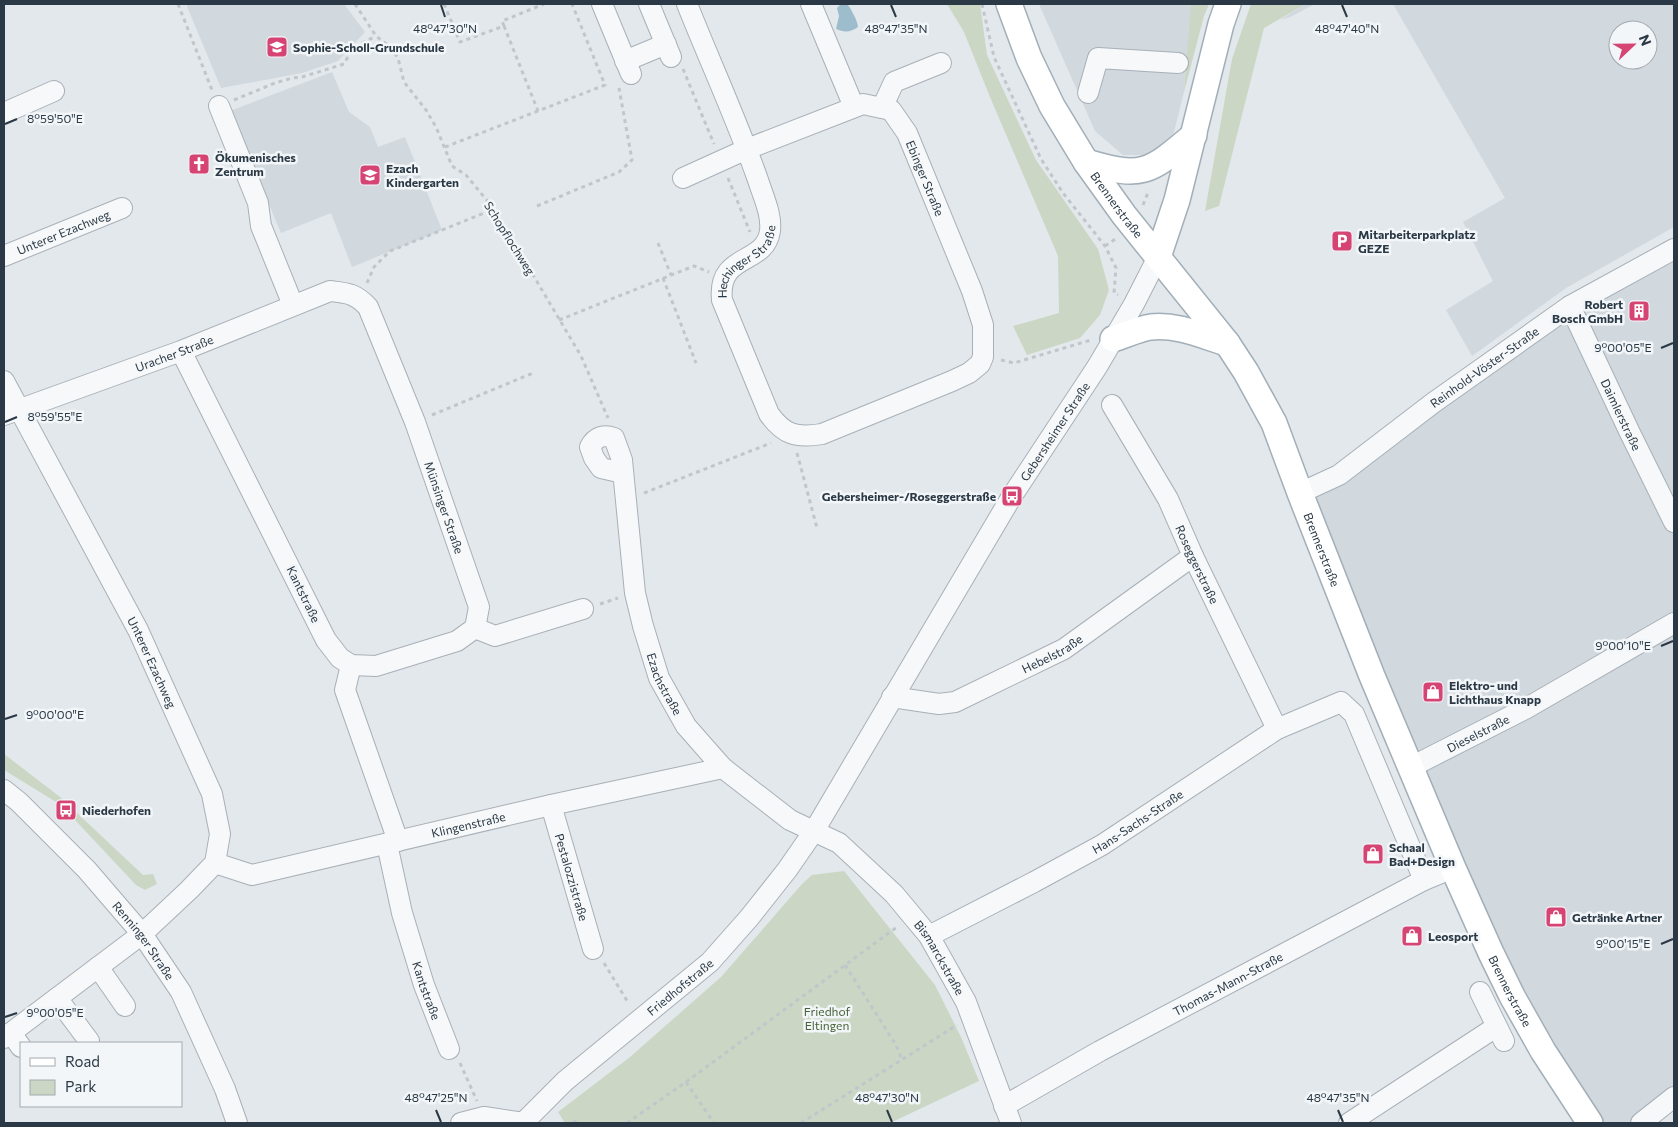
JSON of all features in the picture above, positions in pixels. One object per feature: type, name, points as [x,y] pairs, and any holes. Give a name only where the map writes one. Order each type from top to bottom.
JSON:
[{"type":"main road","name":"Brennerstraße","points":[[1009,4],[1029,58],[1052,106],[1086,162],[1124,215],[1228,342],[1274,423],[1372,676],[1453,868],[1512,996],[1543,1051],[1590,1123]]},
{"type":"main road","name":"Gebersheimer Straße","points":[[1158,257],[1174,210],[1221,24],[1228,4]]},
{"type":"main road","points":[[1086,162],[1113,170],[1126,172],[1140,171],[1161,162],[1194,135]]},
{"type":"main road","points":[[1113,339],[1141,330],[1160,327],[1175,328],[1228,342]]},
{"type":"street","points":[[602,4],[624,72],[669,51],[649,4]]},
{"type":"street","name":"Hechinger Straße","points":[[686,4],[747,149],[769,214],[770,231],[767,241],[758,251],[728,271],[721,287],[722,300],[769,414],[786,431]]},
{"type":"street","points":[[811,4],[854,107]]},
{"type":"street","points":[[1088,93],[1098,58],[1178,63]]},
{"type":"street","points":[[683,178],[747,149],[862,104],[882,108],[894,82],[941,63]]},
{"type":"street","points":[[4,113],[54,91]]},
{"type":"street","points":[[219,106],[258,203],[261,226],[294,305]]},
{"type":"street","name":"Ebinger Straße","points":[[882,108],[891,110],[907,133],[972,291],[983,325],[983,357]]},
{"type":"street","name":"Unterer Ezachweg","points":[[4,256],[122,208]]},
{"type":"street","name":"Reinhold-Vöster-Straße","points":[[1300,493],[1339,475],[1433,403],[1570,306],[1674,249]]},
{"type":"street","name":"Gebersheimer Straße","points":[[814,831],[1012,496],[1087,382],[1134,304],[1158,257]]},
{"type":"street","name":"Uracher Straße","points":[[11,412],[181,351],[330,292],[352,294],[362,300]]},
{"type":"street","name":"Münsinger Straße","points":[[362,300],[368,307],[415,422],[479,608],[475,628]]},
{"type":"street","name":"Daimlerstraße","points":[[1570,306],[1674,522]]},
{"type":"street","name":"Kantstraße","points":[[181,351],[326,640],[340,658],[351,665],[345,690],[392,843],[402,913],[424,984],[449,1049]]},
{"type":"street","points":[[786,431],[805,437],[822,434],[969,373],[980,364],[983,357]]},
{"type":"street","name":"Unterer Ezachweg","points":[[4,381],[11,412],[138,630],[212,794],[220,834],[215,864]]},
{"type":"street","name":"Roseggerstraße","points":[[1112,405],[1168,499],[1193,556],[1277,729]]},
{"type":"street","name":"Ezachstraße","points":[[614,438],[605,435],[594,440],[590,447],[594,458],[601,468],[623,473],[635,592],[659,678],[686,726],[723,768],[790,820],[814,831]]},
{"type":"street","name":"Hebelstraße","points":[[892,697],[939,704],[955,702],[1064,649],[1193,556]]},
{"type":"street","points":[[351,665],[376,666],[456,641],[475,628],[495,636],[582,609]]},
{"type":"street","name":"Dieselstraße","points":[[1411,767],[1525,709],[1674,623]]},
{"type":"street","name":"Hans-Sachs-Straße","points":[[929,936],[1102,844],[1277,729],[1341,702],[1354,714],[1424,880]]},
{"type":"street","name":"Klingenstraße","points":[[215,864],[252,875],[723,768]]},
{"type":"street","name":"Renninger Straße","points":[[4,790],[19,802],[87,870],[142,934],[181,992],[225,1089],[237,1123]]},
{"type":"street","name":"Pestalozzistraße","points":[[551,806],[593,949]]},
{"type":"street","name":"Bismarckstraße","points":[[814,831],[839,843],[894,894],[929,936],[966,1002],[1008,1114]]},
{"type":"street","name":"Friedhofstraße","points":[[524,1123],[566,1081],[710,962],[782,877],[814,831]]},
{"type":"street","points":[[12,1039],[57,998],[142,934],[215,864]]},
{"type":"street","name":"Thomas-Mann-Straße","points":[[1008,1114],[1100,1051],[1424,880],[1453,868]]},
{"type":"street","points":[[98,967],[125,1006]]},
{"type":"street","points":[[1349,1123],[1500,1034],[1480,992]]},
{"type":"street","points":[[57,998],[89,1041]]},
{"type":"street","points":[[1640,1123],[1674,1097]]},
{"type":"street","points":[[462,1123],[484,1117],[524,1123]]},
{"type":"path","points":[[178,4],[219,106],[260,91],[275,83],[344,64],[350,54],[360,44],[376,36]]},
{"type":"path","name":"Schopflochweg","points":[[355,4],[376,36],[390,46],[398,58],[404,82],[426,110],[436,127],[452,166],[466,175],[494,209],[581,356],[607,415],[614,438]]},
{"type":"path","points":[[444,4],[460,42],[504,26]]},
{"type":"path","points":[[538,111],[502,21],[544,4]]},
{"type":"path","points":[[445,147],[605,85],[572,4]]},
{"type":"path","points":[[982,4],[994,57],[1040,159],[1063,193],[1105,246],[1116,268],[1114,294]]},
{"type":"path","points":[[537,206],[619,172],[632,160],[624,72]]},
{"type":"path","points":[[1140,171],[1149,189],[1174,210]]},
{"type":"path","points":[[362,300],[374,267],[390,251],[494,209]]},
{"type":"path","points":[[658,243],[671,275]]},
{"type":"path","points":[[559,320],[694,266],[724,277]]},
{"type":"path","points":[[663,278],[696,363]]},
{"type":"path","points":[[983,357],[1014,363],[1086,340],[1113,339]]},
{"type":"path","points":[[415,422],[533,373]]},
{"type":"path","points":[[625,500],[776,441],[786,431],[817,528]]},
{"type":"path","points":[[582,609],[635,592]]},
{"type":"path","points":[[627,1123],[912,916]]},
{"type":"path","points":[[593,949],[604,962],[638,1020]]},
{"type":"path","points":[[845,966],[896,1045],[902,1060]]},
{"type":"path","points":[[801,1123],[972,1016]]},
{"type":"path","points":[[449,1049],[461,1064],[484,1117]]},
{"type":"path","points":[[686,1082],[714,1123]]},
{"type":"path","points":[[573,1123],[577,1121],[579,1123]]},
{"type":"shaded area","name":"Sophie-Scholl-Grundschule","points":[[186,4],[344,4],[365,32],[338,61],[302,73],[221,88]]},
{"type":"shaded area","points":[[1039,4],[1192,4],[1184,92],[1174,132],[1164,151],[1146,155],[1123,155],[1095,131]]},
{"type":"shaded area","points":[[1306,4],[1315,4],[1280,20]]},
{"type":"shaded area","points":[[1393,4],[1674,4],[1674,227],[1566,288],[1472,356],[1446,310],[1493,281],[1463,222],[1505,198]]},
{"type":"shaded area","name":"Ezach Kindergarten","points":[[332,72],[349,112],[370,127],[378,147],[405,137],[442,230],[352,267],[331,213],[281,233],[230,111]]},
{"type":"shaded area","points":[[1674,249],[1674,1097],[1641,1123],[1590,1123],[1543,1051],[1300,493],[1433,403]]},
{"type":"green space","points":[[947,4],[980,4],[987,55],[1036,160],[1098,249],[1109,290],[1100,315],[1080,338],[1027,355],[1013,326],[1059,313],[1058,256],[964,32]]},
{"type":"green space","points":[[1191,4],[1209,4],[1204,16],[1184,92]]},
{"type":"green space","points":[[1251,4],[1306,4],[1264,28],[1219,206],[1205,211],[1232,59]]},
{"type":"green space","points":[[4,754],[60,797],[143,875],[153,874],[157,884],[145,890],[136,885],[61,805],[4,770]]},
{"type":"green space","name":"Friedhof Eltingen","points":[[844,871],[935,985],[961,1037],[979,1081],[890,1123],[565,1123],[558,1112],[630,1057],[721,977],[802,884],[812,875]]},
{"type":"water","points":[[847,4],[854,15],[858,27],[850,31],[842,31],[836,29],[839,16],[837,8],[840,5]]},
{"type":"place","name":"Sophie-Scholl-Grundschule","points":[[277,47]]},
{"type":"place","name":"Ökumenisches Zentrum","points":[[199,164]]},
{"type":"place","name":"Ezach Kindergarten","points":[[370,175]]},
{"type":"place","name":"Mitarbeiterparkplatz GEZE","points":[[1342,241]]},
{"type":"place","name":"Robert Bosch GmbH","points":[[1639,311]]},
{"type":"place","name":"Gebersheimer-/Roseggerstraße","points":[[1012,496]]},
{"type":"place","name":"Elektro- und Lichthaus Knapp","points":[[1433,692]]},
{"type":"place","name":"Niederhofen","points":[[66,810]]},
{"type":"place","name":"Schaal Bad+Design","points":[[1373,854]]},
{"type":"place","name":"Getränke Artner","points":[[1556,917]]},
{"type":"place","name":"Leosport","points":[[1412,936]]}]
